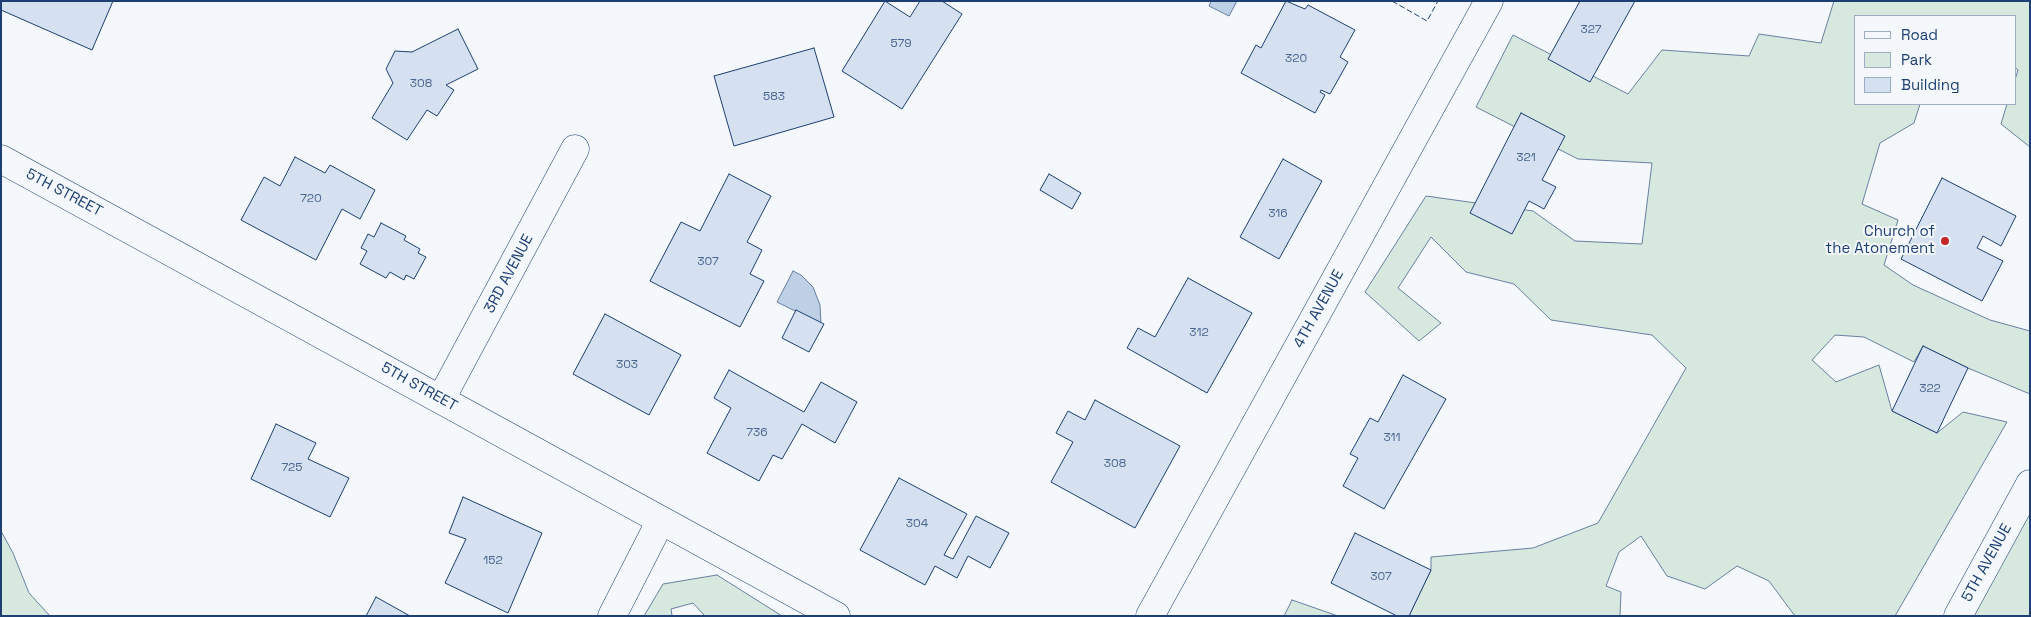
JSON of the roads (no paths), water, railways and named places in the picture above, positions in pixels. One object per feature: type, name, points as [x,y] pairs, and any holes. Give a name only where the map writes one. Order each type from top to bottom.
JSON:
[{"type":"street","name":"4TH AVENUE","points":[[1150,616],[1489,1]]},
{"type":"street","name":"3RD AVENUE","points":[[441,399],[575,149]]},
{"type":"street","name":"5TH STREET","points":[[1,159],[836,616]]},
{"type":"street","name":"5TH AVENUE","points":[[1958,616],[2030,484]]},
{"type":"street","points":[[612,616],[661,520]]},
{"type":"water","points":[[1211,1],[1237,1],[1229,16],[1209,6]]},
{"type":"water","points":[[793,271],[801,275],[813,287],[820,305],[821,324],[777,302]]},
{"type":"place","name":"Church of the Atonement","points":[[1945,241]]}]
